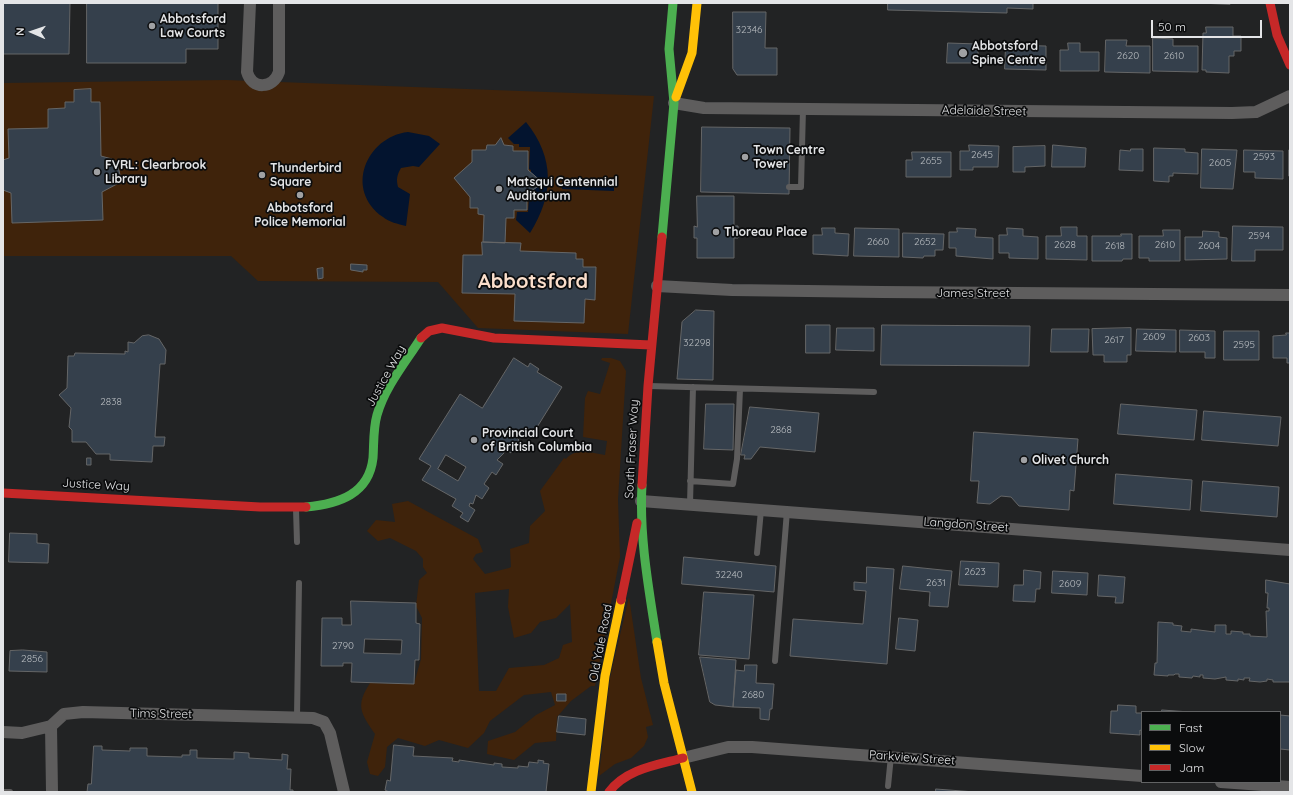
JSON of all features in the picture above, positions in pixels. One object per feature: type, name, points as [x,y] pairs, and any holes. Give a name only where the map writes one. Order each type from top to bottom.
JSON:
[{"type":"main road","name":"South Fraser Way","points":[[673,3],[669,49],[674,103],[651,345],[641,501],[646,570],[655,634],[664,683],[682,758],[692,792]]},
{"type":"main road","name":"South Fraser Way","points":[[674,103],[692,53],[697,3]]},
{"type":"main road","points":[[1270,3],[1272,20],[1284,54],[1290,65]]},
{"type":"main road","name":"Justice Way","points":[[3,493],[296,507],[318,506],[337,501],[353,493],[364,483],[370,474],[377,415],[384,399],[422,337],[429,331],[442,328],[494,338],[651,345]]},
{"type":"main road","name":"Old Yale Road","points":[[590,792],[605,676],[641,501]]},
{"type":"main road","points":[[609,792],[613,785],[624,776],[682,758]]},
{"type":"street","points":[[250,3],[247,72],[253,83],[264,86],[271,84],[276,79],[279,72],[279,3]]},
{"type":"street","name":"Adelaide Street","points":[[674,103],[704,108],[1232,113],[1256,112],[1290,96]]},
{"type":"street","name":"James Street","points":[[657,286],[874,292],[1290,295]]},
{"type":"street","name":"Langdon Street","points":[[641,501],[1290,550]]},
{"type":"street","name":"Tims Street","points":[[3,732],[22,733],[51,726],[64,714],[83,712],[297,716],[313,718],[324,722],[330,733],[344,792]]},
{"type":"street","points":[[51,726],[52,792]]},
{"type":"street","name":"Parkview Street","points":[[682,758],[728,747],[891,756],[1141,776]]},
{"type":"street","points":[[1235,783],[1290,787]]},
{"type":"lane","points":[[789,187],[801,187],[803,109]]},
{"type":"lane","points":[[648,386],[874,392]]},
{"type":"lane","points":[[690,504],[693,387]]},
{"type":"lane","points":[[690,481],[733,484],[737,459],[740,389]]},
{"type":"lane","points":[[296,507],[297,542]]},
{"type":"lane","points":[[757,553],[761,510]]},
{"type":"lane","points":[[775,661],[787,511]]},
{"type":"lane","points":[[297,716],[300,583]]},
{"type":"lane","points":[[888,786],[891,756]]},
{"type":"lane","points":[[3,792],[10,792]]},
{"type":"shaded area","points":[[226,80],[654,96],[628,334],[478,328],[438,282],[258,281],[231,256],[3,256],[3,83]]},
{"type":"shaded area","points":[[602,358],[611,358],[620,361],[626,371],[618,500],[620,557],[595,686],[591,686],[571,701],[557,717],[556,741],[535,743],[514,760],[487,754],[488,741],[515,732],[536,715],[555,705],[551,692],[524,695],[490,721],[484,733],[468,748],[439,740],[425,746],[398,738],[387,747],[385,767],[378,776],[370,774],[367,762],[375,734],[363,715],[361,704],[362,698],[370,683],[414,684],[421,659],[422,618],[416,606],[419,580],[427,573],[423,567],[423,559],[416,551],[390,538],[378,541],[367,531],[376,520],[395,522],[392,504],[408,501],[478,539],[483,552],[476,554],[473,559],[485,574],[511,567],[510,549],[529,543],[530,526],[545,511],[540,491],[564,458],[566,459],[570,455],[579,452],[590,452],[605,455],[607,441],[583,437],[585,398],[588,391],[600,394],[610,363],[601,360]],"holes":[[[509,589],[508,607],[514,638],[531,633],[540,622],[556,618],[570,604],[572,642],[563,645],[559,658],[544,665],[509,668],[496,691],[479,691],[475,593]]]},
{"type":"shaded area","points":[[629,597],[641,678],[653,725],[646,727],[648,737],[644,746],[631,758],[615,764],[599,776],[610,678]]},
{"type":"water","points":[[526,122],[542,149],[548,177],[544,205],[530,233],[516,220],[517,212],[528,212],[531,170],[529,169],[530,147],[519,147],[519,144],[514,144],[508,138]]},
{"type":"water","points":[[408,132],[429,136],[440,144],[419,167],[413,166],[401,168],[397,179],[398,187],[410,194],[406,226],[385,219],[371,206],[365,193],[363,180],[365,166],[371,154],[381,144],[393,136]]},
{"type":"water","points":[[563,178],[614,180],[614,191],[562,189]]},
{"type":"building","points":[[3,3],[70,3],[69,54],[3,54]]},
{"type":"building","name":"Abbotsford Law Courts","points":[[87,3],[218,3],[218,49],[186,49],[186,63],[87,63]]},
{"type":"building","points":[[888,3],[1033,3],[1033,9],[1007,8],[1007,13],[888,10]]},
{"type":"building","points":[[1200,3],[1230,3],[1230,4]]},
{"type":"building","points":[[733,12],[766,12],[765,48],[777,48],[777,75],[737,75],[733,69]]},
{"type":"building","points":[[1206,27],[1233,27],[1233,36],[1241,36],[1241,51],[1234,51],[1234,56],[1229,56],[1229,73],[1206,72],[1206,70],[1202,70],[1203,33],[1206,33]]},
{"type":"building","points":[[1153,38],[1173,39],[1173,46],[1198,46],[1198,72],[1153,71]]},
{"type":"building","points":[[1106,40],[1127,40],[1126,46],[1150,46],[1150,73],[1105,72]]},
{"type":"building","name":"Abbotsford Spine Centre","points":[[948,43],[978,44],[978,63],[947,63]]},
{"type":"building","points":[[1068,43],[1080,43],[1080,52],[1099,52],[1099,71],[1060,71],[1060,50],[1068,50]]},
{"type":"building","points":[[1006,45],[1046,46],[1046,70],[1005,69]]},
{"type":"building","points":[[91,89],[91,102],[100,102],[101,156],[112,159],[118,166],[120,175],[117,184],[102,192],[103,220],[12,223],[11,193],[3,190],[3,160],[9,158],[8,129],[48,128],[48,109],[65,108],[65,102],[74,102],[74,90]]},
{"type":"building","name":"Town Centre Tower","points":[[702,127],[790,128],[789,194],[701,192]]},
{"type":"building","name":"Matsqui Centennial Auditorium","points":[[501,138],[504,145],[513,146],[513,151],[528,151],[528,170],[543,183],[527,194],[527,210],[514,210],[514,218],[506,218],[505,243],[483,242],[484,215],[478,214],[478,208],[470,208],[470,197],[454,178],[472,162],[472,150],[486,150],[487,145],[495,145]]},
{"type":"building","points":[[969,145],[999,146],[998,167],[973,167],[973,170],[960,170],[960,151],[969,151]]},
{"type":"building","points":[[1053,145],[1086,148],[1085,167],[1052,167]]},
{"type":"building","points":[[1045,146],[1045,166],[1025,167],[1025,172],[1013,172],[1013,147]]},
{"type":"building","points":[[1154,148],[1185,149],[1185,152],[1198,153],[1198,174],[1173,173],[1173,176],[1169,176],[1169,182],[1154,181]]},
{"type":"building","points":[[1131,149],[1143,149],[1143,171],[1119,170],[1120,150],[1130,151]]},
{"type":"building","points":[[1202,149],[1237,150],[1233,189],[1201,188]]},
{"type":"building","points":[[1244,150],[1283,151],[1283,179],[1255,178],[1255,172],[1244,172]]},
{"type":"building","points":[[1290,150],[1290,176],[1289,176]]},
{"type":"building","points":[[912,152],[951,152],[951,177],[906,177],[906,160],[912,160]]},
{"type":"building","name":"Thoreau Place","points":[[697,196],[734,196],[734,226],[738,226],[738,238],[734,238],[734,258],[697,258],[697,238],[694,238],[694,226],[697,227]]},
{"type":"building","points":[[1233,226],[1283,227],[1283,250],[1255,250],[1255,261],[1232,261]]},
{"type":"building","points":[[1061,227],[1077,227],[1077,236],[1087,236],[1087,260],[1046,259],[1046,236],[1061,236]]},
{"type":"building","points":[[822,228],[835,228],[835,233],[849,234],[848,256],[813,254],[813,235],[822,235]]},
{"type":"building","points":[[855,228],[899,229],[899,257],[854,256]]},
{"type":"building","points":[[957,228],[976,229],[975,237],[993,238],[993,259],[956,256],[956,248],[949,248],[949,232],[957,232]]},
{"type":"building","points":[[1007,228],[1023,229],[1023,236],[1038,237],[1038,259],[1009,258],[1009,253],[999,253],[999,235],[1007,235]]},
{"type":"building","points":[[1163,230],[1180,230],[1180,261],[1149,261],[1149,258],[1139,258],[1139,236],[1163,236]]},
{"type":"building","points":[[1203,231],[1219,232],[1219,237],[1227,238],[1227,259],[1185,260],[1185,237],[1202,237]]},
{"type":"building","points":[[903,233],[944,234],[943,250],[935,250],[935,256],[924,256],[923,258],[903,257]]},
{"type":"building","points":[[1121,234],[1132,234],[1132,259],[1123,259],[1122,261],[1092,261],[1092,236],[1121,236]]},
{"type":"building","points":[[482,242],[521,243],[520,251],[576,253],[576,259],[583,259],[583,267],[596,267],[595,300],[585,299],[584,323],[514,321],[515,294],[462,293],[463,255],[482,255]]},
{"type":"building","points":[[351,264],[367,265],[367,270],[363,270],[363,272],[351,270]]},
{"type":"building","points":[[323,268],[323,278],[318,279],[317,269]]},
{"type":"building","points":[[696,310],[714,311],[713,380],[677,379],[682,322]]},
{"type":"building","points":[[806,325],[830,325],[830,353],[806,353]]},
{"type":"building","points":[[882,325],[1030,326],[1029,366],[881,365]]},
{"type":"building","points":[[837,328],[874,328],[874,351],[836,350]]},
{"type":"building","points":[[1131,328],[1131,355],[1127,355],[1127,362],[1104,362],[1104,355],[1093,355],[1092,329]]},
{"type":"building","points":[[1052,329],[1089,329],[1088,352],[1051,352]]},
{"type":"building","points":[[1137,329],[1176,330],[1176,352],[1136,351]]},
{"type":"building","points":[[1180,330],[1215,331],[1215,358],[1205,358],[1205,352],[1180,352]]},
{"type":"building","points":[[1224,331],[1259,331],[1259,360],[1224,360]]},
{"type":"building","points":[[1286,333],[1290,333],[1290,363],[1287,363],[1287,358],[1273,358],[1273,336],[1286,335]]},
{"type":"building","points":[[149,335],[159,339],[166,350],[165,364],[160,364],[155,437],[165,437],[164,446],[153,446],[152,462],[110,460],[110,454],[96,454],[86,442],[72,442],[72,430],[69,427],[71,408],[59,395],[67,388],[68,356],[74,356],[75,353],[125,354],[125,351],[128,352],[128,342],[134,343],[142,336]]},
{"type":"building","name":"Provincial Court of British Columbia","points":[[514,358],[528,367],[530,363],[539,369],[537,372],[562,387],[534,432],[527,428],[521,438],[518,436],[517,438],[519,440],[511,453],[504,448],[504,453],[497,460],[503,464],[496,475],[492,472],[484,484],[489,488],[482,499],[476,495],[473,504],[470,503],[469,506],[475,510],[468,522],[460,517],[463,513],[452,506],[456,499],[422,480],[431,466],[419,459],[460,394],[482,408]],"holes":[[[446,455],[466,467],[458,481],[438,469]]]},
{"type":"building","points":[[706,404],[734,404],[733,450],[704,449]]},
{"type":"building","points":[[1121,404],[1197,410],[1194,440],[1118,434]]},
{"type":"building","points":[[750,407],[819,413],[815,452],[760,447],[751,459],[744,459],[745,455],[741,455]]},
{"type":"building","points":[[1204,411],[1281,417],[1278,446],[1202,440]]},
{"type":"building","name":"Olivet Church","points":[[974,432],[1078,439],[1074,491],[1070,490],[1069,510],[1019,506],[1011,497],[1001,496],[990,504],[977,503],[979,481],[971,481]]},
{"type":"building","points":[[87,458],[91,458],[91,465],[87,465]]},
{"type":"building","points":[[1116,474],[1192,480],[1190,510],[1114,504]]},
{"type":"building","points":[[1203,481],[1279,487],[1277,517],[1201,511]]},
{"type":"building","points":[[10,533],[37,534],[37,543],[49,544],[48,563],[9,562]]},
{"type":"building","points":[[684,557],[776,566],[774,592],[682,584]]},
{"type":"building","points":[[961,561],[999,563],[998,587],[959,585]]},
{"type":"building","points":[[903,566],[952,571],[948,607],[929,606],[930,592],[900,589]]},
{"type":"building","points":[[867,567],[894,569],[887,664],[790,656],[793,619],[863,624],[866,591],[854,590],[854,582],[866,583]]},
{"type":"building","points":[[1024,570],[1041,572],[1040,589],[1036,589],[1035,602],[1013,601],[1014,585],[1023,585]]},
{"type":"building","points":[[1053,571],[1088,573],[1087,595],[1052,593]]},
{"type":"building","points":[[1099,575],[1125,577],[1123,603],[1115,603],[1116,597],[1098,596]]},
{"type":"building","points":[[1266,580],[1290,584],[1290,682],[1273,682],[1273,680],[1267,679],[1267,681],[1260,682],[1249,681],[1250,678],[1244,678],[1244,680],[1238,679],[1238,681],[1226,680],[1226,677],[1215,679],[1203,678],[1203,675],[1200,675],[1200,677],[1193,676],[1192,678],[1179,677],[1179,674],[1168,676],[1154,675],[1155,663],[1157,663],[1158,622],[1173,623],[1173,625],[1182,626],[1181,631],[1191,632],[1191,629],[1215,632],[1215,625],[1226,625],[1226,634],[1231,634],[1231,631],[1243,632],[1243,634],[1250,634],[1250,636],[1267,637],[1266,611],[1269,611],[1269,608],[1267,608],[1268,593],[1266,593]]},
{"type":"building","points":[[704,592],[754,595],[749,659],[699,655]]},
{"type":"building","points":[[351,601],[416,603],[416,623],[420,624],[419,660],[415,660],[414,684],[351,682],[352,663],[343,663],[343,666],[321,666],[322,618],[342,618],[342,625],[351,625]],"holes":[[[365,639],[402,640],[401,654],[364,653]]]},
{"type":"building","points":[[899,618],[918,620],[915,651],[896,649]]},
{"type":"building","points":[[23,650],[47,652],[47,672],[9,671],[10,651]]},
{"type":"building","points":[[700,657],[736,660],[733,707],[715,705],[710,702]]},
{"type":"building","points":[[745,665],[757,665],[756,683],[774,684],[772,709],[770,709],[769,720],[760,719],[760,708],[733,707],[736,670],[744,671]]},
{"type":"building","points":[[557,694],[566,694],[566,701],[557,701]]},
{"type":"building","points":[[1118,705],[1136,706],[1136,713],[1141,713],[1140,735],[1110,733],[1111,711],[1117,711]]},
{"type":"building","points":[[1281,715],[1290,716],[1290,750],[1281,749]]},
{"type":"building","points":[[559,716],[586,719],[585,735],[557,732]]},
{"type":"building","points":[[394,745],[414,747],[413,756],[453,758],[452,761],[459,762],[459,760],[494,765],[494,763],[502,764],[502,767],[528,767],[529,762],[538,763],[538,760],[544,761],[543,763],[549,764],[546,792],[389,792],[385,790],[387,780],[390,781]]},
{"type":"building","points":[[94,746],[102,746],[102,750],[130,751],[130,748],[147,748],[147,756],[182,757],[182,755],[190,755],[190,750],[197,750],[197,758],[234,759],[234,752],[249,753],[249,758],[282,760],[282,754],[288,755],[287,769],[291,769],[290,790],[293,790],[293,792],[87,792],[88,784],[91,784]]},
{"type":"building","points":[[936,789],[975,792],[936,792]]},
{"type":"traffic: fast","points":[[662,237],[674,103],[669,49],[673,3]]},
{"type":"traffic: fast","points":[[306,507],[318,506],[341,500],[359,489],[370,470],[373,458],[377,415],[385,395],[396,375],[421,338]]},
{"type":"traffic: fast","points":[[642,485],[641,505],[643,544],[657,642]]},
{"type":"traffic: slow","points":[[676,97],[692,53],[697,3]]},
{"type":"traffic: slow","points":[[591,792],[605,676],[621,600]]},
{"type":"traffic: slow","points":[[657,642],[664,683],[692,792]]},
{"type":"traffic: jam","points":[[1270,3],[1277,35],[1290,65]]},
{"type":"traffic: jam","points":[[642,485],[648,386],[662,237]]},
{"type":"traffic: jam","points":[[421,338],[429,331],[442,328],[494,338],[651,345]]},
{"type":"traffic: jam","points":[[3,493],[260,507],[306,507]]},
{"type":"traffic: jam","points":[[621,600],[637,523]]},
{"type":"traffic: jam","points":[[609,792],[616,784],[633,773],[683,758]]},
{"type":"place","name":"Abbotsford Law Courts","points":[[152,26]]},
{"type":"place","name":"Abbotsford Spine Centre","points":[[963,53]]},
{"type":"place","name":"Town Centre Tower","points":[[745,157]]},
{"type":"place","name":"FVRL: Clearbrook Library","points":[[97,172]]},
{"type":"place","name":"Thunderbird Square","points":[[262,175]]},
{"type":"place","name":"Matsqui Centennial Auditorium","points":[[499,189]]},
{"type":"place","name":"Abbotsford Police Memorial","points":[[300,195]]},
{"type":"place","name":"Thoreau Place","points":[[716,232]]},
{"type":"place","name":"Provincial Court of British Columbia","points":[[474,440]]},
{"type":"place","name":"Olivet Church","points":[[1024,460]]},
{"type":"district","name":"Abbotsford","points":[[533,282]]}]
